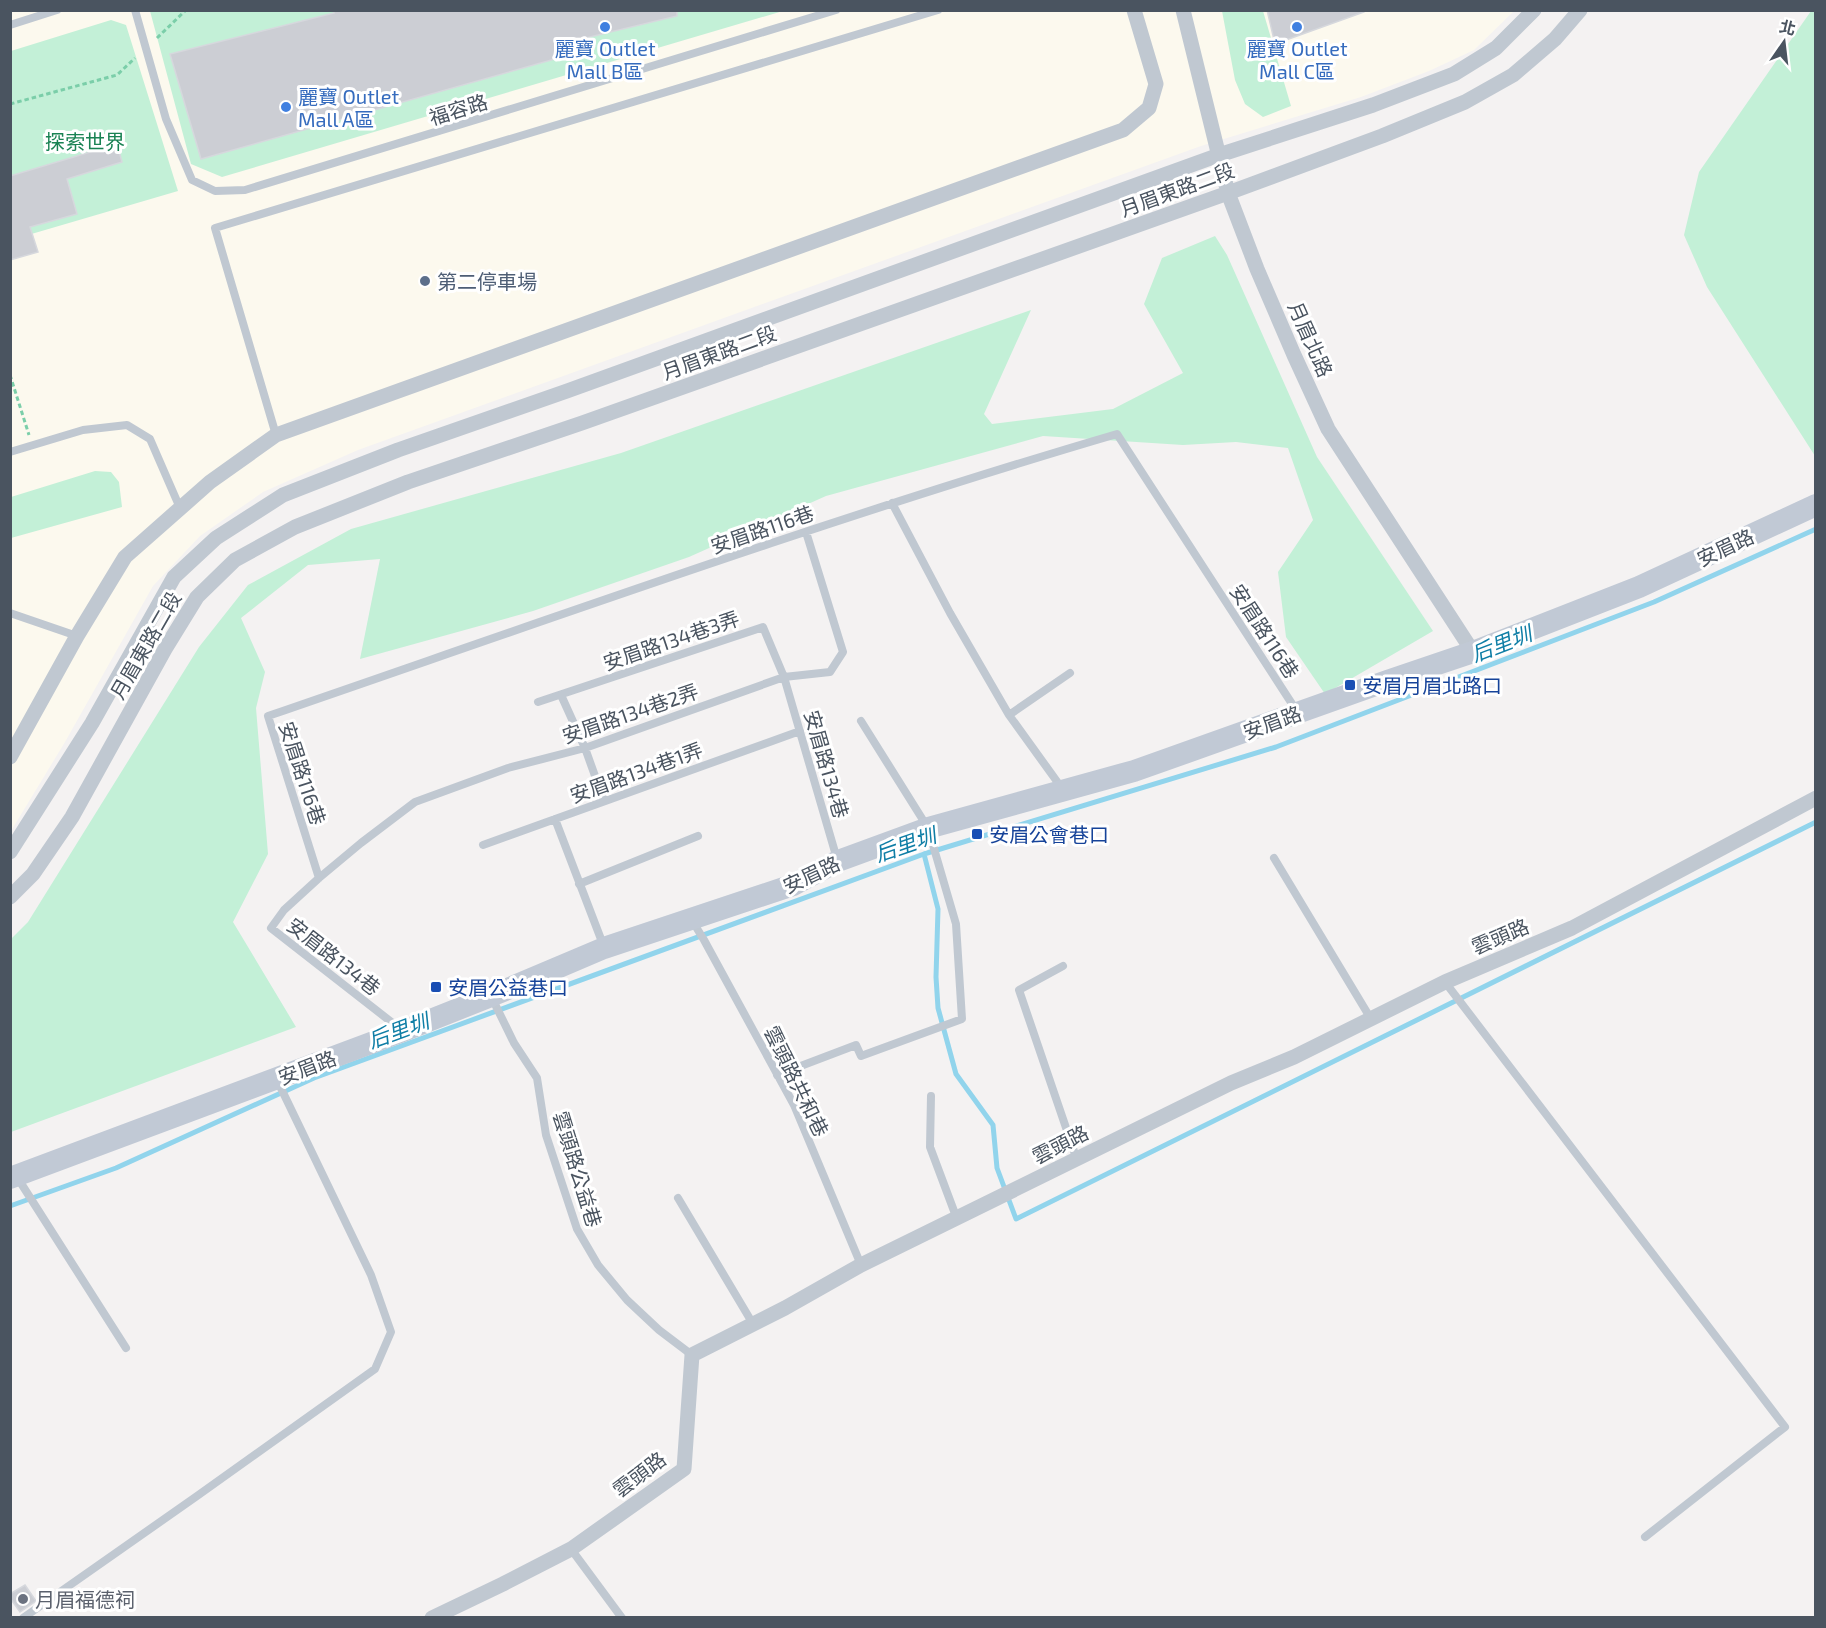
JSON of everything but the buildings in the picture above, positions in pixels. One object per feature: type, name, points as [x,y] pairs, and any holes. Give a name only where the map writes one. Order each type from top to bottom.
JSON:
[{"type":"street","points":[[10,757],[77,636],[125,557],[210,482],[276,435],[1123,130],[1149,108],[1156,84],[1134,10]]},
{"type":"street","name":"月眉北路","points":[[1183,10],[1228,193],[1257,269],[1328,429],[1473,652]]},
{"type":"street","name":"月眉東路二段","points":[[10,852],[92,723],[174,577],[216,538],[283,495],[398,450],[1219,155],[1373,105],[1454,74],[1496,48],[1534,10]]},
{"type":"street","name":"月眉東路二段","points":[[10,897],[33,874],[72,817],[165,649],[197,597],[235,560],[295,527],[408,482],[582,423],[1382,136],[1465,102],[1512,75],[1555,39],[1580,10]]},
{"type":"street","name":"安眉路","points":[[13,1177],[403,1031],[604,948],[793,885],[838,861],[928,828],[1134,771],[1473,652],[1639,587],[1815,505]]},
{"type":"street","name":"雲頭路","points":[[432,1617],[571,1549],[684,1470],[692,1354],[785,1308],[861,1265],[1231,1083],[1294,1057],[1445,982],[1572,928],[1815,798]]},
{"type":"lane","points":[[10,25],[57,10]]},
{"type":"lane","name":"福容路","points":[[135,10],[166,119],[192,180],[215,191],[245,190],[836,10]]},
{"type":"lane","points":[[276,435],[215,228],[938,10]]},
{"type":"lane","points":[[10,452],[83,430],[128,425],[150,439],[180,508]]},
{"type":"lane","name":"安眉路116巷","points":[[319,878],[268,716],[892,503],[1117,434],[1298,713]]},
{"type":"lane","points":[[892,503],[950,613],[1009,715],[1064,791]]},
{"type":"lane","name":"安眉路134巷2弄","points":[[319,878],[415,802],[508,768],[585,748],[784,677],[830,672],[843,652],[806,532]]},
{"type":"lane","points":[[10,613],[77,636]]},
{"type":"lane","name":"安眉路134巷3弄","points":[[538,702],[763,627],[784,677]]},
{"type":"lane","points":[[1009,715],[1070,673]]},
{"type":"lane","name":"安眉路134巷","points":[[784,677],[838,861]]},
{"type":"lane","points":[[561,695],[585,748],[604,801]]},
{"type":"lane","points":[[777,1075],[856,1045],[861,1056],[962,1019],[956,924],[928,828],[861,721]]},
{"type":"lane","name":"安眉路134巷1弄","points":[[483,845],[800,731]]},
{"type":"lane","points":[[555,819],[604,948]]},
{"type":"lane","points":[[579,884],[698,836]]},
{"type":"lane","points":[[1274,858],[1371,1019]]},
{"type":"lane","name":"安眉路134巷","points":[[319,878],[284,910],[271,928],[403,1031]]},
{"type":"lane","name":"雲頭路共和巷","points":[[690,918],[794,1105],[861,1265]]},
{"type":"lane","points":[[1063,966],[1019,990],[1077,1160]]},
{"type":"lane","points":[[1445,982],[1785,1427],[1645,1537]]},
{"type":"lane","name":"雲頭路公益巷","points":[[491,996],[514,1043],[537,1078],[546,1135],[577,1229],[598,1265],[627,1300],[659,1330],[692,1354]]},
{"type":"lane","points":[[23,1617],[375,1369],[391,1332],[371,1275],[277,1078]]},
{"type":"lane","points":[[931,1096],[930,1148],[957,1219]]},
{"type":"lane","points":[[13,1177],[126,1348]]},
{"type":"lane","points":[[678,1198],[753,1324]]},
{"type":"lane","points":[[571,1549],[622,1617]]},
{"type":"path","points":[[157,38],[186,10]]},
{"type":"path","points":[[10,104],[117,75],[135,58]]},
{"type":"path","points":[[10,375],[32,445]]},
{"type":"shaded area","points":[[11,11],[1514,11],[1474,50],[1429,71],[1361,97],[1201,146],[358,450],[263,492],[200,536],[153,586],[65,742],[11,831]]},
{"type":"green space","name":"麗寶 Outlet Mall A區","points":[[150,11],[783,11],[222,177],[191,164]]},
{"type":"green space","points":[[1222,11],[1263,11],[1291,106],[1263,117],[1245,104],[1235,80]]},
{"type":"green space","points":[[1811,11],[1816,11],[1815,456],[1707,287],[1684,235],[1699,172]]},
{"type":"green space","name":"探索世界","points":[[111,20],[126,25],[178,191],[11,240],[11,51]]},
{"type":"green space","points":[[1215,236],[1227,255],[1317,457],[1433,631],[1325,694],[1286,637],[1278,572],[1313,520],[1288,448],[1236,442],[1183,445],[1043,436],[826,496],[689,557],[533,611],[360,659],[380,559],[308,565],[241,618],[265,672],[256,708],[268,854],[233,922],[296,1027],[11,1132],[11,939],[28,922],[199,647],[248,585],[351,529],[621,453],[1031,310],[984,414],[992,424],[1113,409],[1183,373],[1144,304],[1162,258]]},
{"type":"green space","points":[[95,471],[111,472],[119,482],[122,507],[11,538],[11,497]]},
{"type":"waterway","name":"后里圳","points":[[10,1206],[116,1168],[314,1078],[924,854],[1276,747],[1654,602],[1816,529]]},
{"type":"waterway","points":[[924,854],[938,909],[936,977],[938,1008],[956,1074],[993,1125],[997,1168],[1016,1219],[1816,822]]},
{"type":"place","name":"麗寶 Outlet Mall B區","points":[[605,27]]},
{"type":"place","name":"麗寶 Outlet Mall C區","points":[[1297,27]]},
{"type":"place","name":"麗寶 Outlet Mall A區","points":[[286,107]]},
{"type":"place","name":"第二停車場","points":[[425,281]]},
{"type":"place","name":"安眉月眉北路口","points":[[1350,685]]},
{"type":"place","name":"安眉公會巷口","points":[[977,834]]},
{"type":"place","name":"安眉公益巷口","points":[[436,987]]},
{"type":"place","name":"月眉福德祠","points":[[23,1599]]}]
